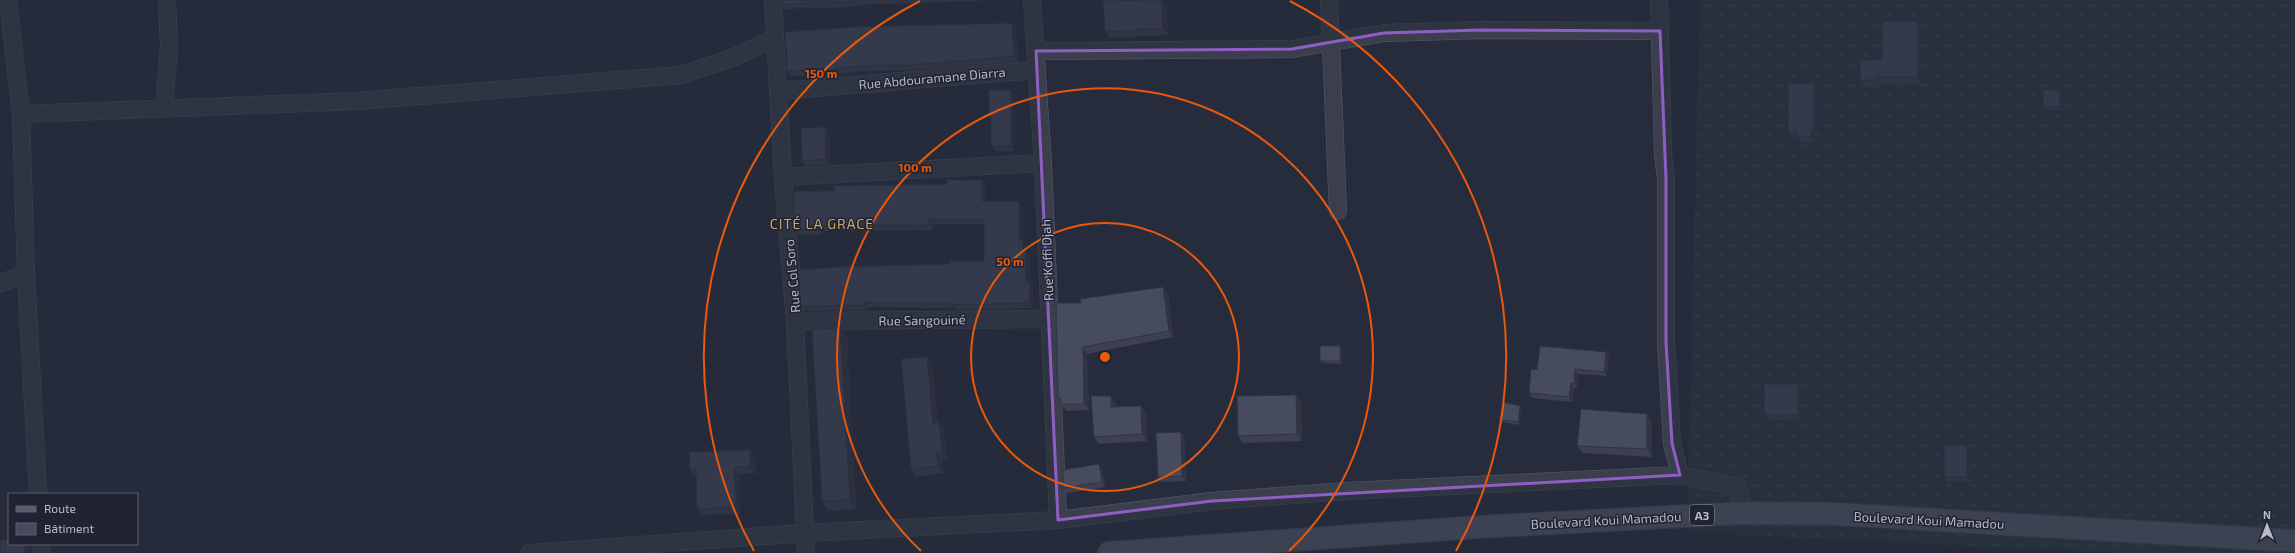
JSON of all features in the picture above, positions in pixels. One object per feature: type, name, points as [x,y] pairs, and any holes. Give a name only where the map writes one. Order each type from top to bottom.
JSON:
[{"type":"main road","name":"Boulevard Koui Mamadou","points":[[1108,553],[1486,526],[1744,513],[1836,514],[2295,541]]},
{"type":"street","points":[[8,0],[21,114],[26,274],[38,493]]},
{"type":"street","points":[[164,108],[168,46],[167,0]]},
{"type":"street","name":"Rue Col Soro","points":[[773,0],[783,177],[795,321],[806,553]]},
{"type":"street","name":"Rue Koffi Djah","points":[[1032,0],[1043,163],[1058,520]]},
{"type":"street","points":[[1330,0],[1330,43],[1338,211]]},
{"type":"street","points":[[1659,0],[1663,155],[1666,179],[1666,342],[1672,443],[1680,475]]},
{"type":"street","points":[[1036,51],[1292,49],[1391,33],[1481,30],[1660,31]]},
{"type":"street","points":[[21,114],[358,101],[681,75],[730,59],[775,38]]},
{"type":"street","name":"Rue Abdouramane Diarra","points":[[778,91],[1037,70]]},
{"type":"street","points":[[783,177],[1043,163]]},
{"type":"street","points":[[0,283],[26,274]]},
{"type":"street","name":"Rue Sangouiné","points":[[795,321],[1050,318]]},
{"type":"street","points":[[530,553],[805,533],[1058,520],[1212,501],[1347,491],[1680,475],[1738,487],[1744,513]]},
{"type":"highlighted area","points":[[1481,30],[1660,31],[1666,179],[1666,342],[1672,443],[1680,475],[1212,501],[1058,520],[1036,51],[1292,49],[1384,33]]},
{"type":"green space","points":[[1700,0],[2295,0],[2295,553],[2123,553],[1687,532]]},
{"type":"building","points":[[780,0],[852,0],[852,2],[780,4]]},
{"type":"building","points":[[1103,0],[1161,0],[1163,28],[1105,32]]},
{"type":"building","points":[[1882,21],[1918,21],[1918,77],[1876,77],[1876,80],[1860,80],[1860,60],[1882,60]]},
{"type":"building","points":[[1012,23],[1014,56],[911,65],[857,66],[827,70],[787,71],[785,32],[854,27]]},
{"type":"building","points":[[1788,83],[1814,83],[1814,130],[1812,130],[1812,137],[1797,137],[1797,132],[1788,132]]},
{"type":"building","points":[[989,90],[1011,90],[1011,146],[991,146]]},
{"type":"building","points":[[2043,90],[2060,90],[2060,107],[2043,107]]},
{"type":"building","points":[[825,127],[826,159],[802,161],[801,128]]},
{"type":"building","points":[[947,180],[982,180],[982,201],[1019,201],[1019,240],[1023,240],[1023,252],[1026,252],[1026,283],[1030,282],[1029,303],[954,305],[954,303],[864,302],[864,305],[801,306],[798,270],[836,267],[949,264],[949,261],[984,261],[984,219],[929,219],[929,225],[819,226],[819,230],[794,230],[794,191],[834,191],[834,186],[947,184]]},
{"type":"building","points":[[1163,287],[1169,331],[1083,347],[1084,404],[1061,404],[1061,398],[1058,398],[1056,303],[1081,303],[1080,299]]},
{"type":"building","points":[[840,328],[850,500],[822,501],[812,330]]},
{"type":"building","points":[[1320,346],[1340,346],[1340,361],[1320,361]]},
{"type":"building","points":[[1540,346],[1606,352],[1604,372],[1575,369],[1574,384],[1571,383],[1569,397],[1529,393],[1531,369],[1537,370]]},
{"type":"building","points":[[927,357],[933,423],[939,422],[942,451],[936,452],[938,466],[911,469],[901,359]]},
{"type":"building","points":[[1764,384],[1798,384],[1798,415],[1764,415]]},
{"type":"building","points":[[1296,395],[1297,434],[1238,436],[1237,396]]},
{"type":"building","points":[[1091,396],[1111,396],[1111,407],[1141,406],[1142,434],[1094,437]]},
{"type":"building","points":[[1503,402],[1520,406],[1518,422],[1499,420]]},
{"type":"building","points":[[1581,409],[1647,414],[1647,449],[1577,446]]},
{"type":"building","points":[[1181,432],[1182,476],[1158,477],[1156,433]]},
{"type":"building","points":[[1944,445],[1967,445],[1967,477],[1944,477]]},
{"type":"building","points":[[750,450],[751,467],[734,467],[736,507],[697,509],[696,469],[690,469],[689,452]]},
{"type":"building","points":[[1099,464],[1102,482],[1063,488],[1063,470]]},
{"type":"building","points":[[0,540],[8,540],[8,545],[24,545],[25,553],[0,553]]},
{"type":"district","name":"CITÉ LA GRACE","points":[[822,223]]}]
